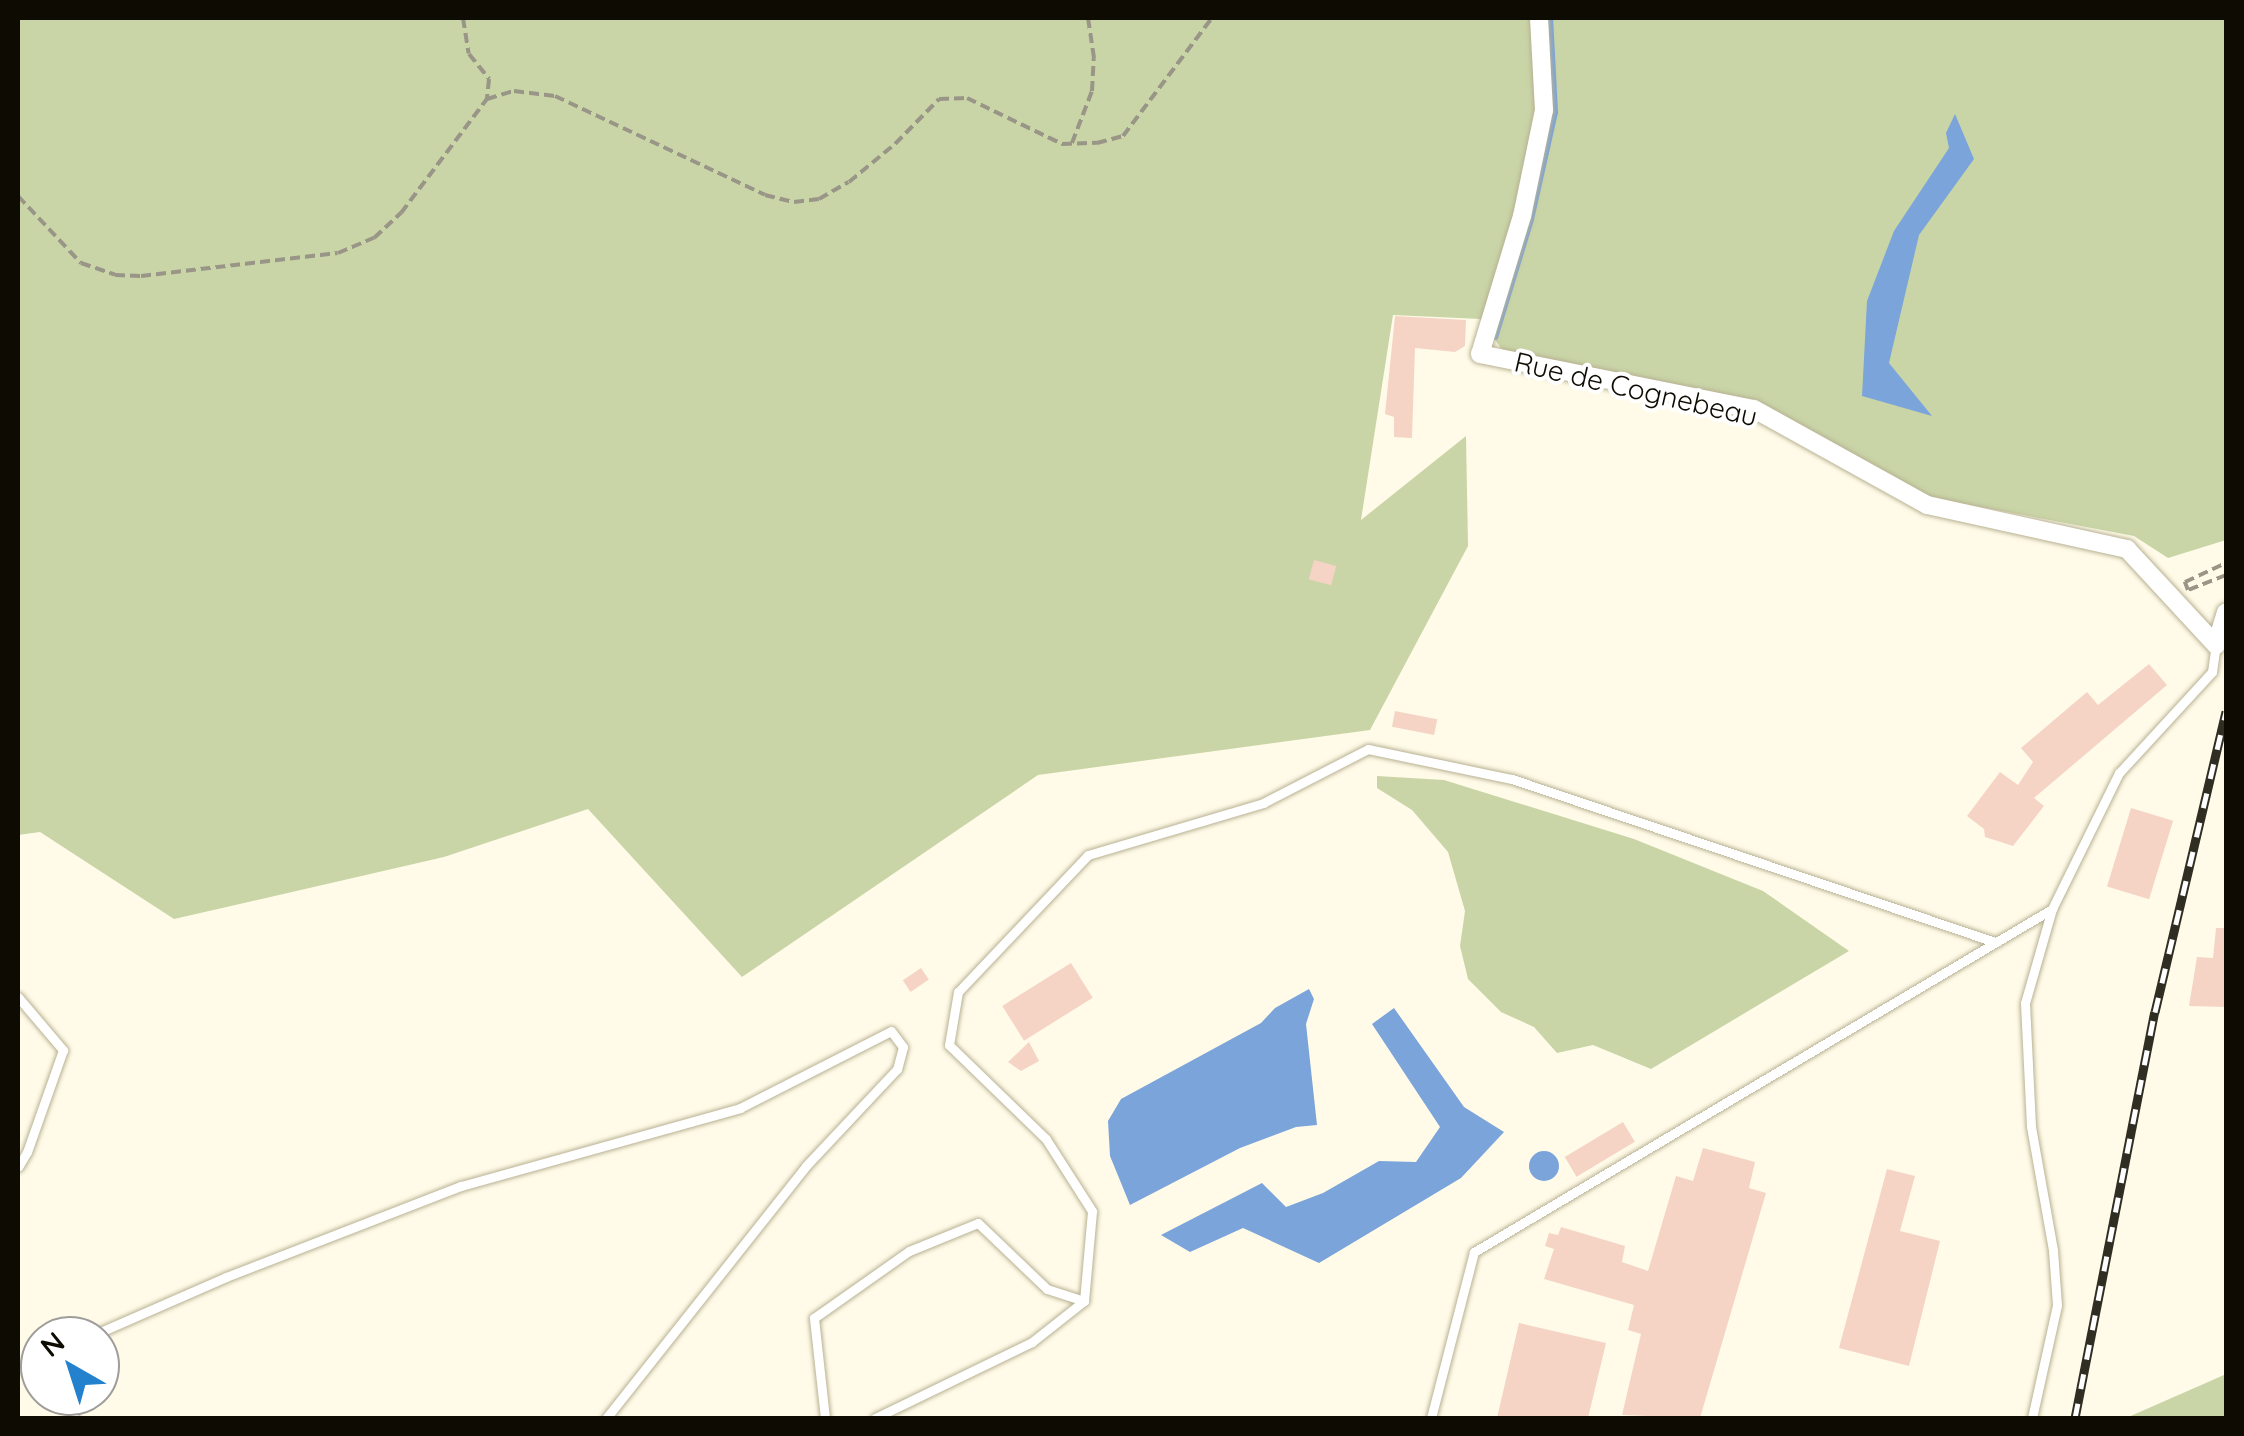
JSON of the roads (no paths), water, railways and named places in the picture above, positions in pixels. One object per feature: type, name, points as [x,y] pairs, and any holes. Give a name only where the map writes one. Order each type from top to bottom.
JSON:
[{"type":"street","name":"Rue de Cognebeau","points":[[1539,18],[1544,110],[1522,216],[1480,354],[1754,410],[1927,505],[2127,549],[2216,645]]},
{"type":"street","points":[[2216,645],[2226,613]]},
{"type":"lane","points":[[2032,1418],[2057,1305],[2053,1250],[2031,1126],[2025,1003],[2052,908],[2119,773],[2212,672],[2216,645]]},
{"type":"lane","points":[[876,1418],[1032,1342],[1084,1301],[1092,1211],[1046,1139],[949,1046],[958,992],[1088,856],[1263,804],[1368,749],[1512,779],[1995,942]]},
{"type":"lane","points":[[1431,1418],[1474,1252],[2052,908]]},
{"type":"lane","points":[[18,997],[63,1050],[27,1152],[18,1167]]},
{"type":"lane","points":[[120,1324],[462,1186],[740,1108],[891,1031],[903,1047],[898,1069],[806,1166],[606,1418]]},
{"type":"lane","points":[[825,1418],[814,1318],[909,1251],[978,1223],[1047,1290],[1084,1301]]},
{"type":"water","points":[[1955,114],[1974,159],[1919,235],[1889,363],[1932,416],[1862,396],[1867,301],[1894,231],[1949,148],[1946,133]]},
{"type":"water","points":[[1309,989],[1314,999],[1306,1024],[1317,1125],[1296,1127],[1240,1148],[1130,1205],[1110,1156],[1108,1121],[1121,1099],[1261,1023],[1275,1008]]},
{"type":"water","points":[[1394,1008],[1464,1107],[1504,1132],[1461,1178],[1319,1263],[1243,1228],[1190,1252],[1161,1235],[1262,1183],[1286,1207],[1323,1193],[1379,1161],[1416,1162],[1440,1127],[1372,1024]]},
{"type":"water","points":[[1544,1151],[1555,1155],[1559,1166],[1555,1177],[1544,1181],[1533,1177],[1529,1166],[1533,1155]]},
{"type":"waterway","points":[[1495,337],[1531,219],[1555,112],[1550,18]]},
{"type":"railway","points":[[2075,1418],[2155,1012],[2226,711]]}]
